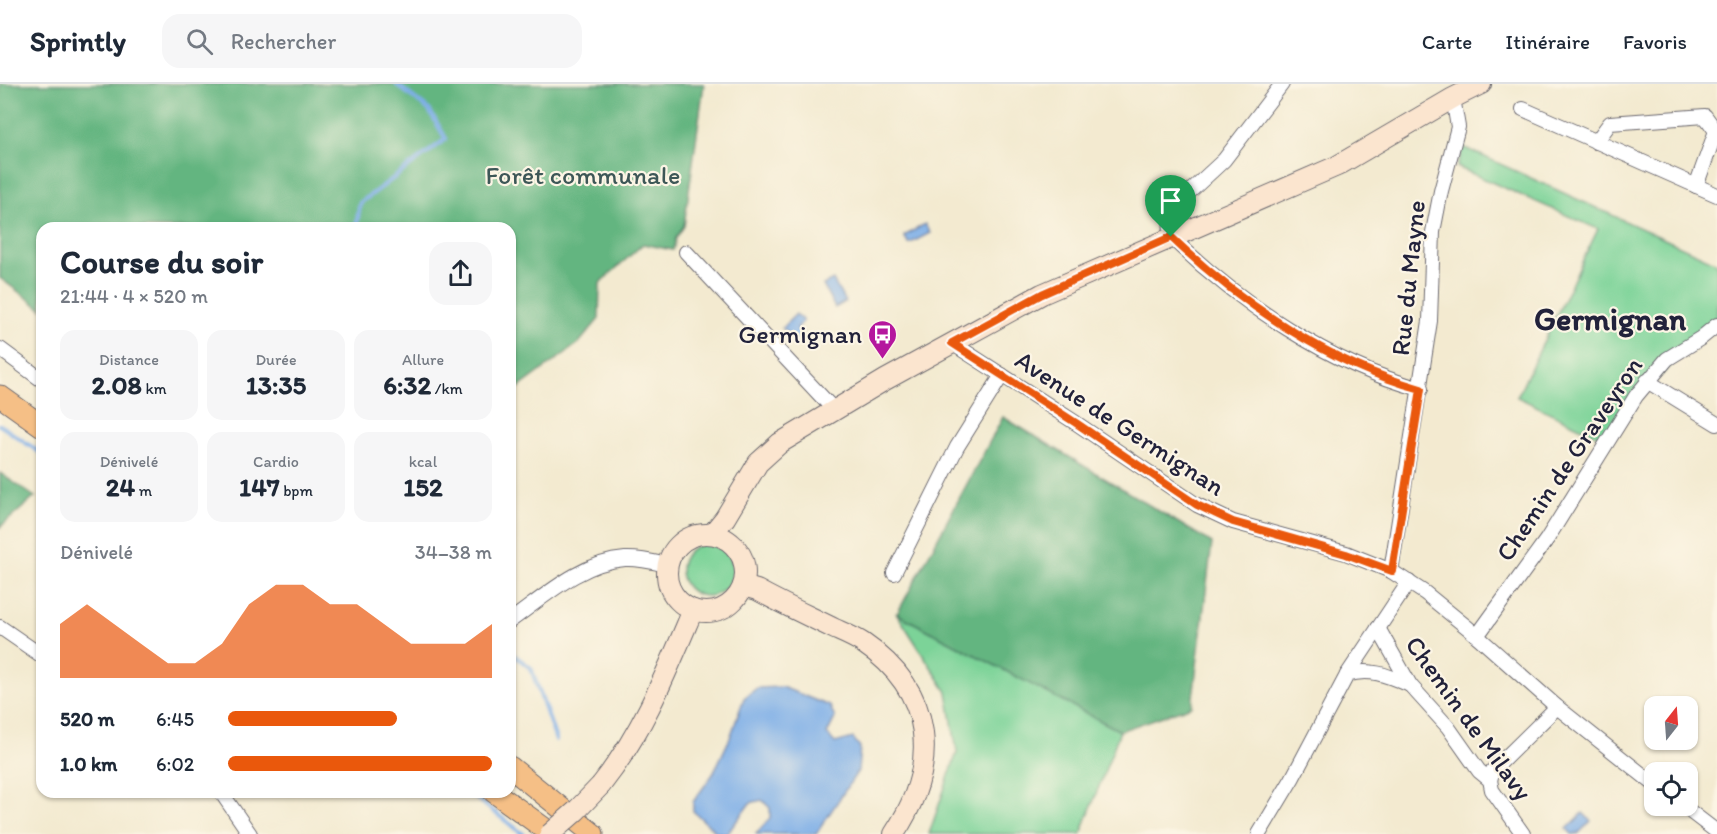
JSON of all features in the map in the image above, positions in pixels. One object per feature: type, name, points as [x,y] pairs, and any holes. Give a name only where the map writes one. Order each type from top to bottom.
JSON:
[{"type":"main road","points":[[712,534],[758,463],[780,443],[885,380],[1042,294],[1337,166],[1481,84]]},
{"type":"main road","points":[[0,396],[36,422]]},
{"type":"main road","points":[[712,534],[723,537],[740,553],[745,574],[743,586],[728,605],[706,612],[693,610],[683,605],[669,587],[667,564],[675,549],[689,537],[712,534]]},
{"type":"main road","points":[[743,586],[757,590],[862,642],[885,660],[904,683],[915,702],[922,723],[923,767],[914,799],[894,834]]},
{"type":"main road","points":[[502,798],[551,834],[576,811],[601,785],[625,753],[646,716],[693,610]]},
{"type":"main road","points":[[516,772],[593,834]]},
{"type":"street","points":[[1282,84],[1224,160],[1170,210],[1171,237],[1204,269],[1252,306],[1330,352],[1394,382],[1421,389]]},
{"type":"street","name":"Rue du Mayne","points":[[1392,571],[1430,321],[1433,232],[1458,127],[1453,98]]},
{"type":"street","points":[[1523,109],[1717,195]]},
{"type":"street","points":[[1596,142],[1610,123],[1705,116],[1716,130],[1696,186]]},
{"type":"street","points":[[686,252],[835,411]]},
{"type":"street","name":"Chemin de Graveyron","points":[[1477,636],[1547,539],[1647,381],[1667,359],[1717,325]]},
{"type":"street","name":"Avenue de Germignan","points":[[952,343],[1197,505],[1233,522],[1346,554],[1392,571],[1477,636],[1557,706],[1644,776]]},
{"type":"street","points":[[0,349],[36,376]]},
{"type":"street","points":[[894,573],[957,447],[1002,375]]},
{"type":"street","points":[[1647,381],[1717,424]]},
{"type":"street","points":[[516,617],[570,579],[597,566],[624,559],[667,564]]},
{"type":"street","points":[[1259,834],[1292,779],[1347,675],[1408,582]]},
{"type":"street","name":"Chemin de Milavy","points":[[1378,628],[1410,685],[1448,727],[1479,771],[1490,780],[1492,790],[1523,834]]},
{"type":"street","points":[[0,644],[6,631],[36,652]]},
{"type":"street","points":[[1347,675],[1359,670],[1383,674],[1410,685]]},
{"type":"street","points":[[1490,780],[1493,770],[1557,706]]},
{"type":"street","points":[[225,798],[250,834]]},
{"type":"street","points":[[235,812],[242,834]]},
{"type":"street","points":[[1696,816],[1717,832]]},
{"type":"green space","name":"Forêt communale","points":[[0,84],[704,84],[684,226],[676,238],[673,250],[643,244],[600,283],[599,319],[579,343],[516,390],[516,222],[36,222],[36,305],[0,278]]},
{"type":"green space","points":[[1463,147],[1717,263],[1717,318],[1704,335],[1693,341],[1603,438],[1517,397],[1598,229],[1457,167]]},
{"type":"green space","points":[[1003,417],[1212,543],[1192,706],[1120,731],[897,614]]},
{"type":"green space","points":[[0,473],[35,497],[0,527]]},
{"type":"green space","points":[[702,544],[712,544],[722,548],[729,555],[733,570],[729,585],[722,592],[712,596],[702,596],[692,592],[685,585],[681,575],[681,565],[685,555],[692,548]]},
{"type":"green space","points":[[897,614],[1120,731],[1081,834],[929,834],[957,752],[947,692]]},
{"type":"water","points":[[925,224],[930,233],[909,244],[904,236]]},
{"type":"water","points":[[833,280],[845,302],[835,308],[823,285]]},
{"type":"water","points":[[796,314],[803,321],[797,328],[803,335],[796,342],[782,328]]},
{"type":"water","points":[[782,687],[830,706],[835,718],[827,734],[835,743],[853,738],[860,747],[858,771],[816,834],[756,834],[770,818],[770,808],[762,800],[750,803],[727,834],[717,833],[693,811],[693,802],[713,774],[730,738],[744,698],[757,688]]},
{"type":"water","points":[[1583,813],[1591,821],[1578,834],[1572,834],[1567,829]]},
{"type":"waterway","points":[[357,222],[360,203],[446,139],[429,110],[396,84]]},
{"type":"waterway","points":[[0,425],[36,450]]},
{"type":"waterway","points":[[516,657],[531,668],[556,740]]},
{"type":"waterway","points":[[476,798],[523,834]]},
{"type":"place","name":"Germignan","points":[[883,360]]},
{"type":"district","name":"Germignan","points":[[1610,319]]},
{"type":"route","points":[[1171,237],[1204,269],[1252,306],[1330,352],[1394,382],[1421,389],[1392,571],[1346,554],[1233,522],[1197,505],[952,343],[1042,294],[1171,237]]}]
